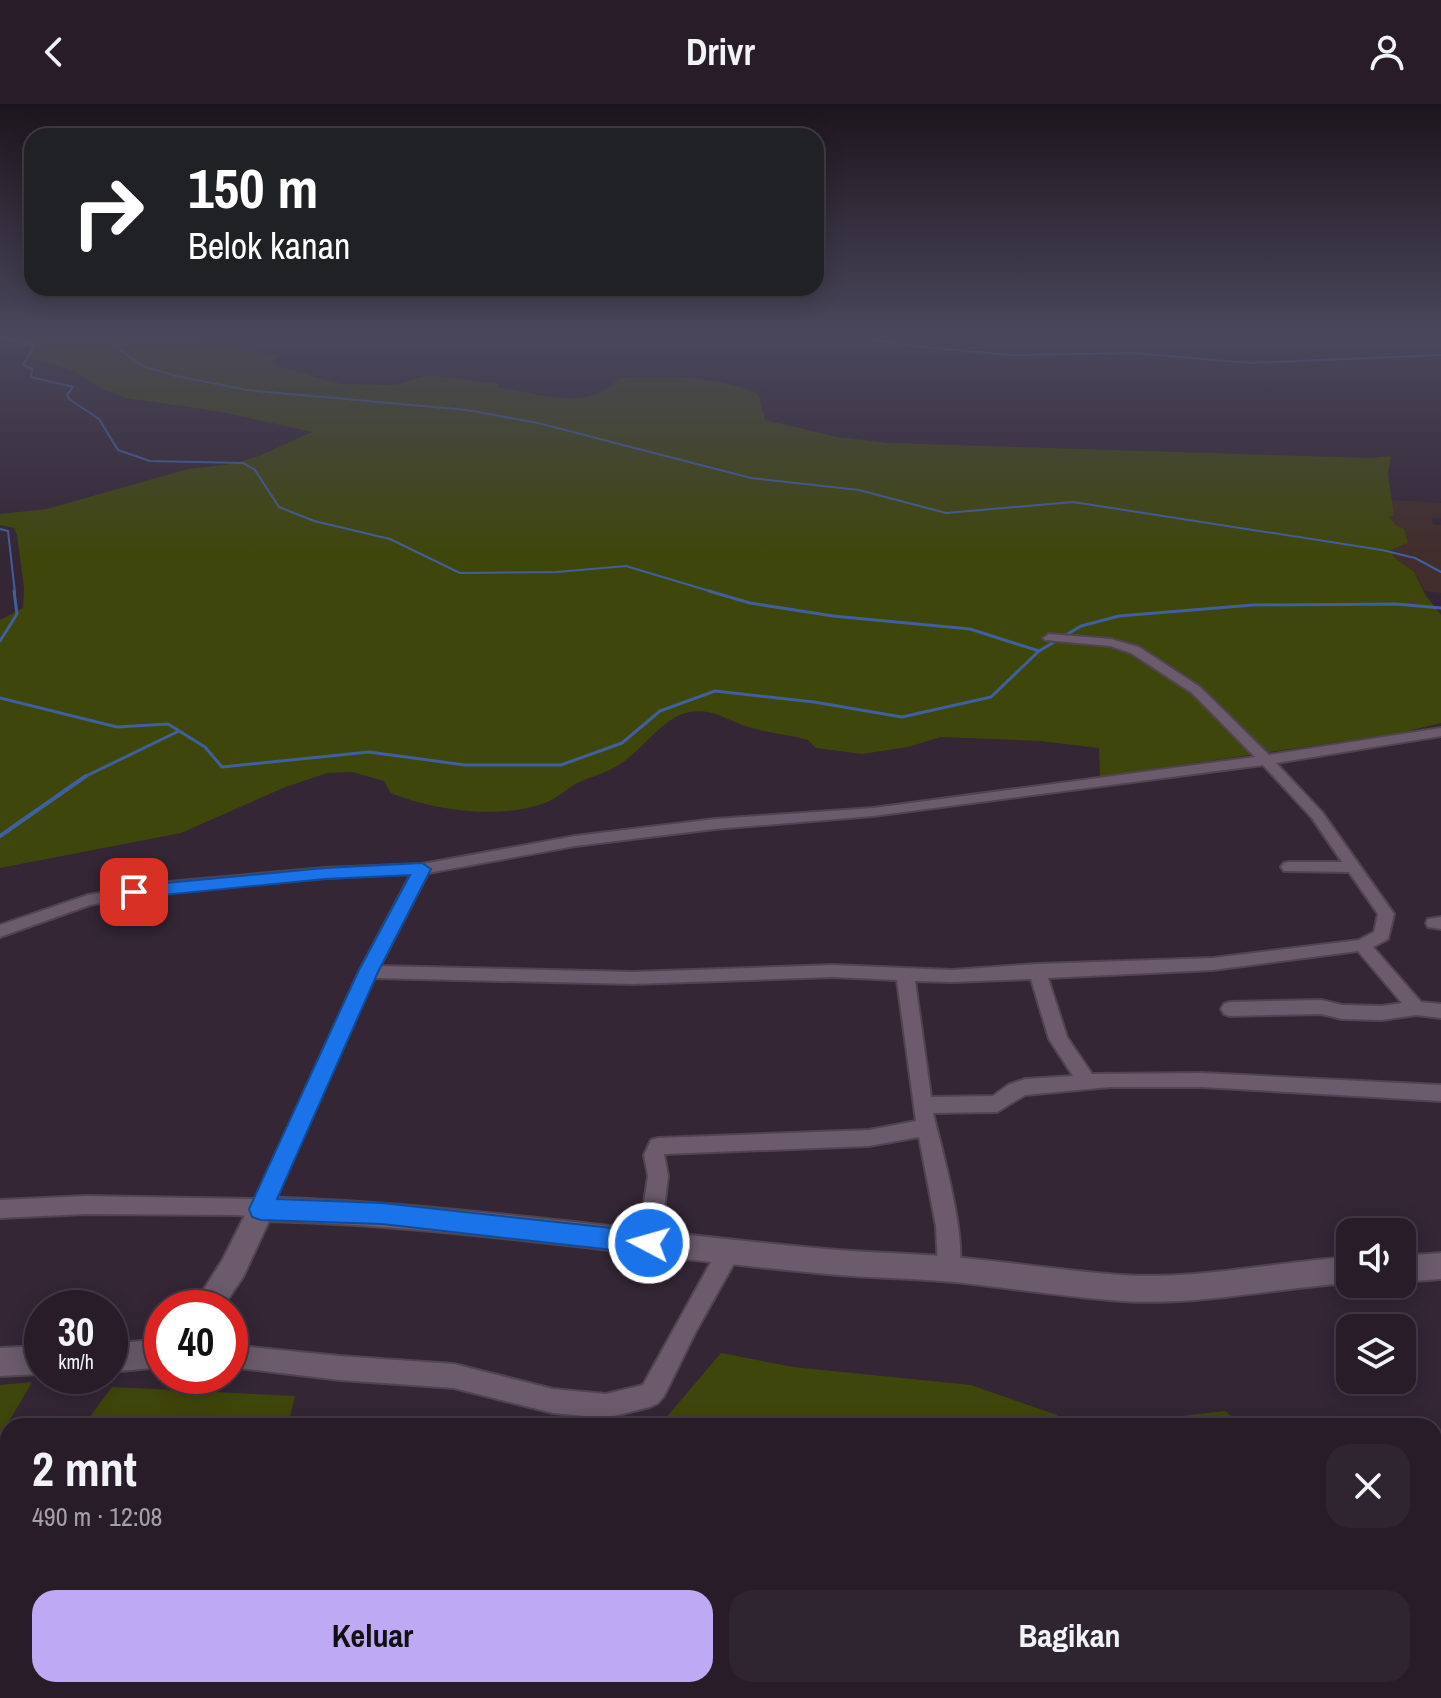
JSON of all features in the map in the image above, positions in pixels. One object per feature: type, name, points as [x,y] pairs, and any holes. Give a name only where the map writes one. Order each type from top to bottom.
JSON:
[{"type":"street","points":[[368,972],[633,978],[833,971],[988,975],[1037,970],[1213,964],[1362,945],[1382,935],[1387,920],[1381,905],[1317,815],[1196,690],[1135,650],[1111,643],[1055,639]]},
{"type":"street","points":[[0,931],[88,900],[157,888],[325,873],[422,869],[575,841],[715,824],[873,812],[1266,760],[1441,732]]},
{"type":"street","points":[[1289,867],[1352,867]]},
{"type":"street","points":[[218,1290],[233,1268],[368,972],[422,869]]},
{"type":"street","points":[[1362,945],[1416,1008]]},
{"type":"street","points":[[1037,970],[1058,1039],[1087,1082]]},
{"type":"street","points":[[905,974],[924,1128],[947,1226],[949,1269]]},
{"type":"street","points":[[1230,1009],[1321,1007],[1342,1012],[1382,1013],[1416,1008],[1441,1011]]},
{"type":"street","points":[[922,1105],[997,1104],[1015,1090],[1025,1087],[1125,1080],[1260,1081],[1441,1093]]},
{"type":"street","points":[[649,1243],[658,1176],[654,1155],[658,1146],[869,1138],[924,1128]]},
{"type":"street","points":[[0,1209],[86,1205],[238,1206],[382,1213],[649,1243],[949,1269],[1124,1288],[1241,1283],[1336,1271]]},
{"type":"street","points":[[248,1358],[454,1376],[553,1401],[606,1406],[650,1395],[656,1388],[729,1251]]},
{"type":"street","points":[[1416,1268],[1441,1266]]},
{"type":"street","points":[[0,1362],[24,1361]]},
{"type":"shaded area","points":[[1391,500],[1441,503],[1441,518],[1432,518],[1433,524],[1441,525],[1441,593],[1425,591],[1414,572],[1395,558],[1390,550],[1408,543],[1389,516]]},
{"type":"green space","points":[[184,406],[761,406],[765,420],[837,437],[887,443],[1370,458],[1391,456],[1388,474],[1394,515],[1389,517],[1404,529],[1408,543],[1390,550],[1395,558],[1414,572],[1426,596],[1441,615],[1441,723],[1400,733],[1100,777],[1099,748],[1040,741],[941,737],[908,747],[862,754],[816,748],[808,740],[748,727],[714,713],[699,711],[672,719],[617,766],[579,782],[552,800],[529,808],[490,812],[448,809],[391,793],[384,781],[352,772],[327,773],[283,788],[181,833],[0,868],[0,620],[23,608],[24,588],[17,535],[14,528],[0,525],[0,514],[47,509],[188,469],[232,464],[259,456],[312,432]]},
{"type":"green space","points":[[721,1353],[793,1367],[971,1385],[1057,1415],[1057,1418],[666,1418]]},
{"type":"green space","points":[[24,1383],[25,1394],[11,1418],[0,1418],[0,1385]]},
{"type":"green space","points":[[128,1388],[144,1389],[144,1394],[295,1396],[290,1418],[89,1418],[107,1394],[128,1394]]},
{"type":"green space","points":[[1225,1411],[1234,1418],[1163,1418]]},
{"type":"waterway","points":[[80,406],[99,419],[118,450],[150,461],[243,463],[255,470],[279,507],[314,521],[390,539],[460,573],[557,572],[626,566],[716,593]]},
{"type":"waterway","points":[[427,406],[538,423],[751,478],[859,490],[946,513],[1073,502],[1382,550],[1415,558],[1441,572]]},
{"type":"waterway","points":[[0,529],[8,531],[15,593]]},
{"type":"waterway","points":[[0,641],[17,614],[14,591]]},
{"type":"waterway","points":[[709,591],[750,603],[833,616],[970,629],[1039,651]]},
{"type":"waterway","points":[[1039,651],[1081,626],[1119,616],[1253,605],[1396,604],[1441,608]]},
{"type":"waterway","points":[[0,698],[117,727],[168,724],[205,747],[222,767],[369,752],[465,765],[561,765],[622,743],[660,711],[715,691],[814,702],[902,717],[991,697],[1039,651]]},
{"type":"waterway","points":[[86,776],[179,731]]},
{"type":"waterway","points":[[0,836],[86,776]]},
{"type":"waterway","points":[[82,778],[86,776]]},
{"type":"route","points":[[134,892],[325,873],[422,869],[368,972],[261,1209],[382,1213],[649,1243]]}]
